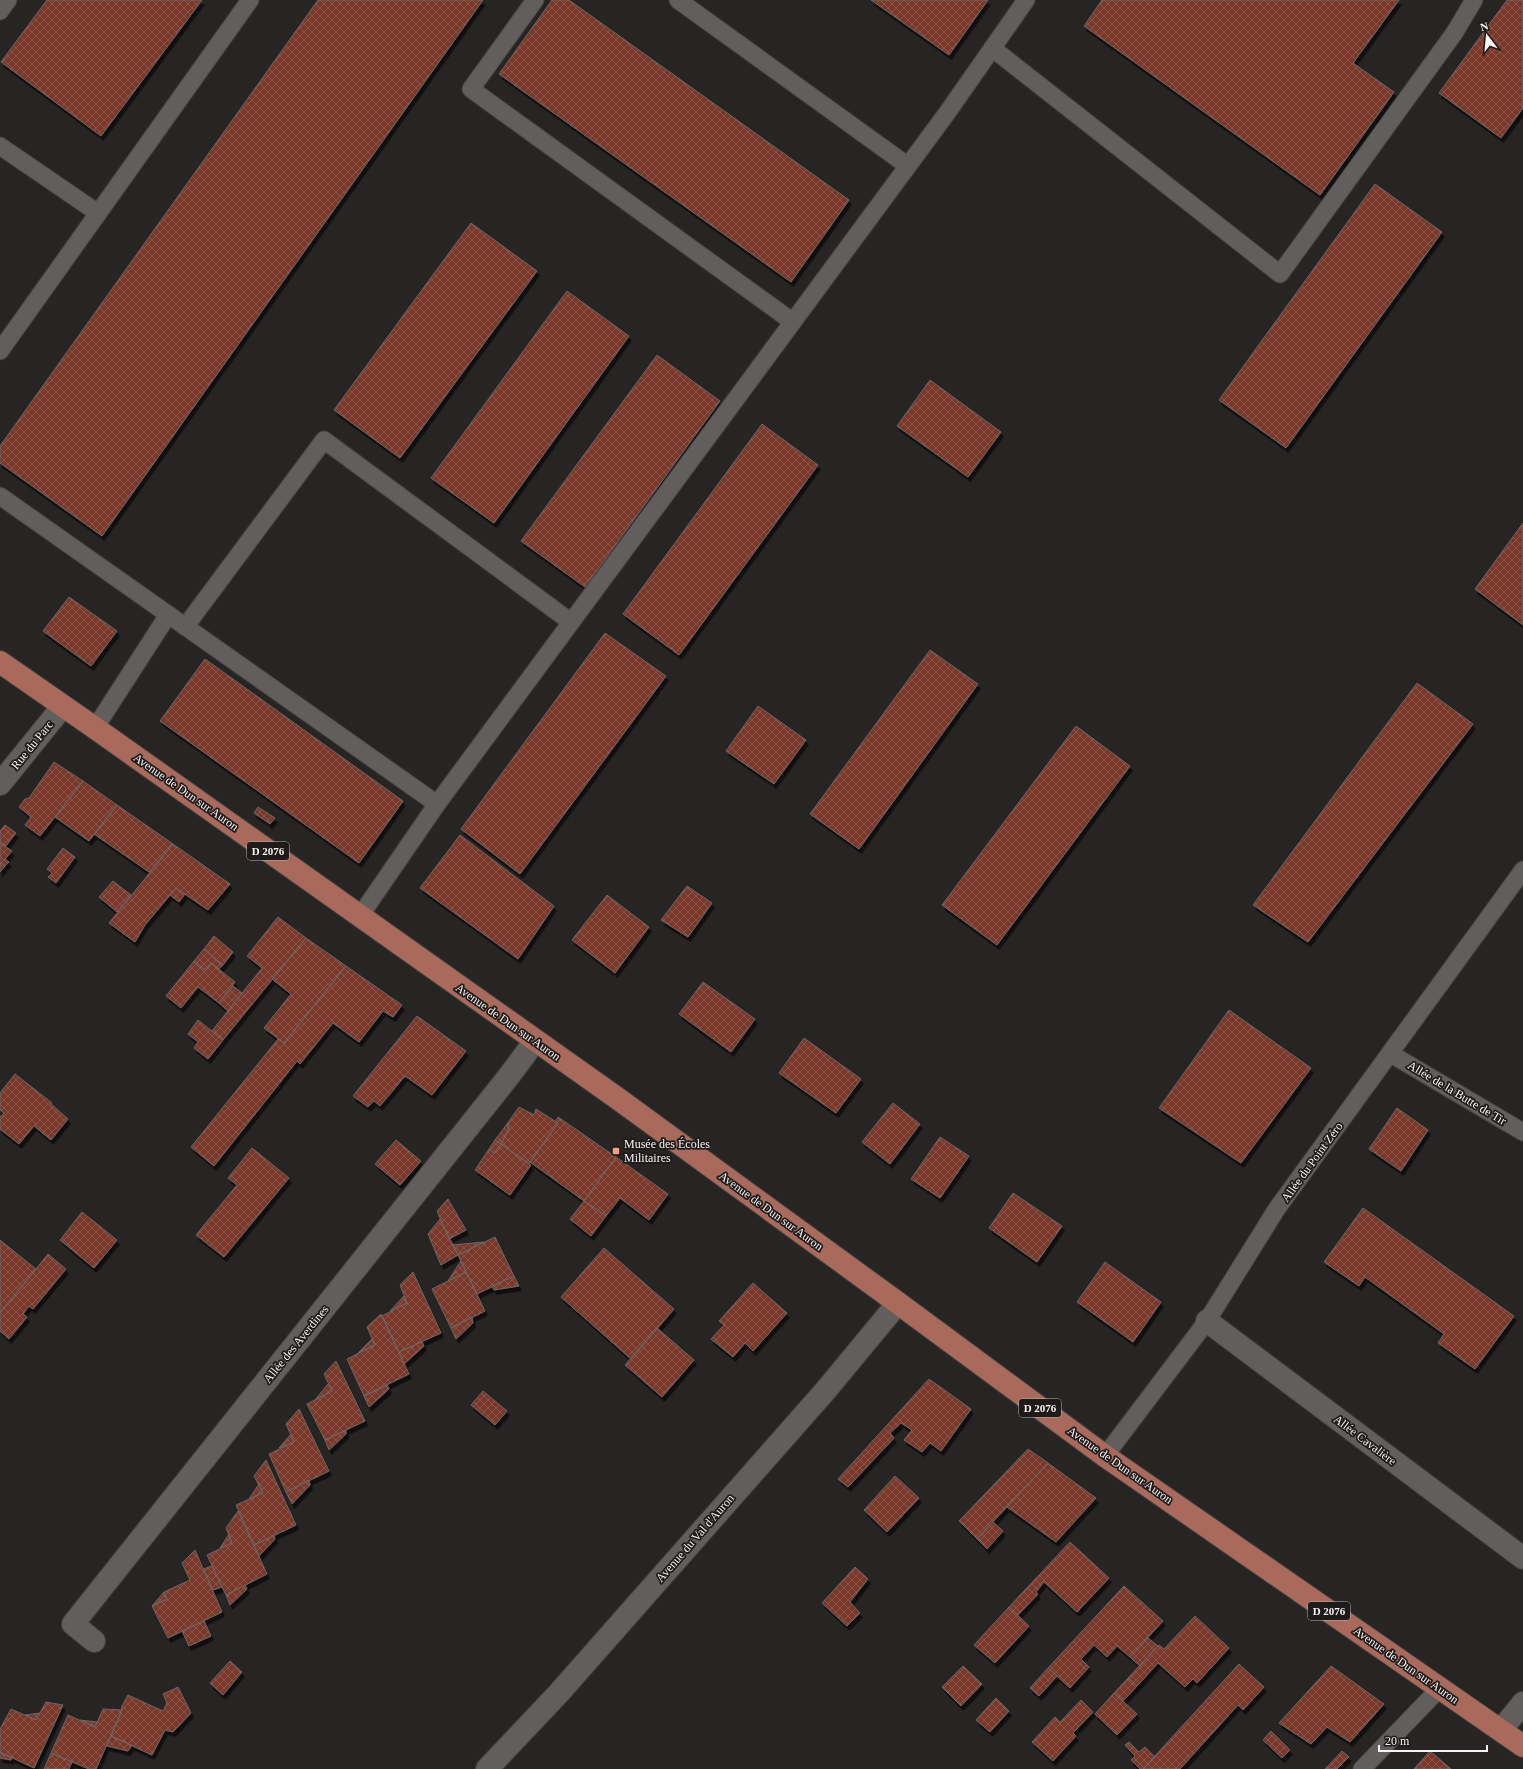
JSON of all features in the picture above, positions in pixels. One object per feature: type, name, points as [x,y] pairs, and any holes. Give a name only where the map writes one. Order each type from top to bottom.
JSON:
[{"type":"main road","name":"Avenue de Dun sur Auron","points":[[0,662],[617,1098],[1105,1456],[1523,1746]]},
{"type":"street","name":"Rue du Parc","points":[[0,784],[63,706]]},
{"type":"street","name":"Allée des Averdines","points":[[94,1641],[73,1624],[499,1089],[535,1041]]},
{"type":"street","name":"Avenue du Val d'Auron","points":[[487,1769],[558,1694],[820,1396],[898,1303]]},
{"type":"street","name":"Allée Cavalière","points":[[1208,1322],[1523,1558]]},
{"type":"street","points":[[1501,1730],[1523,1703]]},
{"type":"lane","points":[[0,11],[8,0]]},
{"type":"lane","points":[[0,351],[250,0]]},
{"type":"lane","points":[[534,0],[471,89],[793,322]]},
{"type":"lane","points":[[678,0],[908,166]]},
{"type":"lane","points":[[360,916],[437,804],[908,166],[1026,0]]},
{"type":"lane","points":[[992,48],[1280,274],[1455,32],[1474,0]]},
{"type":"lane","points":[[0,146],[98,213]]},
{"type":"lane","points":[[185,627],[324,440],[571,622]]},
{"type":"lane","points":[[0,496],[437,804]]},
{"type":"lane","points":[[95,728],[168,615]]},
{"type":"lane","name":"Allée du Point Zéro","points":[[1105,1456],[1208,1322],[1276,1210],[1391,1054],[1523,870]]},
{"type":"lane","name":"Allée de la Butte de Tir","points":[[1391,1054],[1523,1132]]},
{"type":"lane","points":[[1362,1769],[1440,1688]]},
{"type":"building","points":[[47,0],[202,0],[101,136],[1,62]]},
{"type":"building","points":[[318,0],[483,0],[102,536],[0,463],[0,446]]},
{"type":"building","points":[[552,0],[569,0],[849,200],[791,282],[499,74]]},
{"type":"building","points":[[871,0],[988,0],[949,55]]},
{"type":"building","points":[[1102,0],[1399,0],[1353,63],[1394,92],[1320,195],[1084,26]]},
{"type":"building","points":[[1507,0],[1523,0],[1523,108],[1501,138],[1439,93]]},
{"type":"building","points":[[1375,184],[1442,232],[1286,448],[1219,400]]},
{"type":"building","points":[[471,223],[537,271],[400,458],[334,410]]},
{"type":"building","points":[[567,291],[629,336],[494,523],[431,478]]},
{"type":"building","points":[[657,355],[720,401],[585,587],[521,541]]},
{"type":"building","points":[[930,380],[1001,432],[968,477],[897,426]]},
{"type":"building","points":[[762,424],[818,465],[679,655],[623,614]]},
{"type":"building","points":[[1523,523],[1523,625],[1475,589]]},
{"type":"building","points":[[69,597],[117,631],[91,666],[43,631]]},
{"type":"building","points":[[605,633],[666,676],[520,874],[461,829]]},
{"type":"building","points":[[930,650],[978,684],[859,849],[810,814]]},
{"type":"building","points":[[205,659],[403,801],[359,863],[160,721]]},
{"type":"building","points":[[1417,683],[1473,724],[1308,942],[1253,905]]},
{"type":"building","points":[[758,706],[806,740],[774,784],[726,751]]},
{"type":"building","points":[[1076,726],[1130,766],[997,945],[942,905]]},
{"type":"building","points":[[54,762],[83,781],[40,836],[25,825],[31,817],[19,807],[25,799],[29,798]]},
{"type":"building","points":[[83,781],[117,805],[89,841],[55,817]]},
{"type":"building","points":[[117,805],[173,844],[149,872],[94,834]]},
{"type":"building","points":[[258,807],[275,818],[270,824],[254,813]]},
{"type":"building","points":[[5,825],[16,833],[5,847],[0,843],[0,831]]},
{"type":"building","points":[[460,835],[554,906],[518,959],[420,888]]},
{"type":"building","points":[[0,843],[12,851],[5,859],[9,862],[5,866],[0,862]]},
{"type":"building","points":[[173,844],[230,884],[208,910],[176,888],[145,925],[135,942],[109,923]]},
{"type":"building","points":[[63,848],[75,857],[56,883],[48,877],[52,873],[47,869]]},
{"type":"building","points":[[0,862],[5,866],[0,872]]},
{"type":"building","points":[[113,881],[131,895],[117,912],[99,897]]},
{"type":"building","points":[[687,886],[712,903],[688,937],[661,920]]},
{"type":"building","points":[[176,888],[185,894],[179,902],[170,895]]},
{"type":"building","points":[[607,895],[649,927],[615,973],[572,940]]},
{"type":"building","points":[[278,917],[306,938],[223,1040],[212,1031],[262,968],[247,956]]},
{"type":"building","points":[[214,936],[233,952],[223,965],[204,949]]},
{"type":"building","points":[[306,938],[346,966],[284,1043],[264,1028],[291,994],[272,979]]},
{"type":"building","points":[[204,949],[223,965],[219,969],[211,963],[205,970],[194,961]]},
{"type":"building","points":[[194,961],[205,970],[211,963],[235,982],[219,1003],[198,987],[181,1008],[166,996]]},
{"type":"building","points":[[346,966],[402,1005],[393,1017],[383,1011],[359,1042],[333,1023],[300,1064],[297,1061],[214,1166],[191,1147],[278,1039],[284,1043]]},
{"type":"building","points":[[703,982],[755,1019],[731,1052],[679,1014]]},
{"type":"building","points":[[233,986],[242,993],[228,1011],[219,1003]]},
{"type":"building","points":[[1229,1010],[1311,1068],[1241,1163],[1159,1108]]},
{"type":"building","points":[[417,1016],[466,1051],[432,1095],[405,1076],[380,1106],[374,1101],[368,1107],[353,1096]]},
{"type":"building","points":[[198,1020],[223,1040],[208,1059],[194,1048],[198,1042],[188,1034]]},
{"type":"building","points":[[804,1038],[861,1079],[836,1113],[779,1073]]},
{"type":"building","points":[[15,1074],[52,1103],[51,1104],[68,1119],[51,1140],[34,1126],[19,1144],[0,1129],[0,1117],[4,1113],[0,1110],[0,1093]]},
{"type":"building","points":[[893,1103],[920,1124],[890,1164],[862,1142]]},
{"type":"building","points":[[519,1107],[534,1115],[536,1109],[558,1123],[529,1164],[501,1144],[509,1129],[507,1124]]},
{"type":"building","points":[[1397,1108],[1428,1130],[1401,1171],[1369,1149]]},
{"type":"building","points":[[558,1117],[616,1157],[584,1201],[530,1162],[558,1123],[556,1121]]},
{"type":"building","points":[[507,1124],[509,1129],[501,1144],[495,1140]]},
{"type":"building","points":[[940,1137],[969,1156],[940,1198],[911,1179]]},
{"type":"building","points":[[396,1140],[421,1161],[400,1185],[375,1164]]},
{"type":"building","points":[[495,1140],[501,1144],[494,1153],[489,1149]]},
{"type":"building","points":[[501,1144],[531,1165],[510,1195],[475,1170],[489,1149],[494,1153]]},
{"type":"building","points":[[252,1148],[289,1178],[224,1257],[196,1235],[237,1185],[228,1178]]},
{"type":"building","points":[[616,1157],[668,1194],[649,1220],[620,1198],[606,1216],[584,1201]]},
{"type":"building","points":[[1013,1193],[1062,1226],[1037,1262],[989,1228]]},
{"type":"building","points":[[448,1199],[466,1230],[449,1239],[437,1211]]},
{"type":"building","points":[[584,1201],[606,1216],[591,1236],[570,1219]]},
{"type":"building","points":[[1363,1208],[1514,1316],[1475,1369],[1438,1343],[1444,1334],[1365,1277],[1359,1286],[1324,1262]]},
{"type":"building","points":[[82,1212],[117,1240],[94,1268],[60,1240]]},
{"type":"building","points":[[440,1219],[458,1255],[441,1265],[428,1234]]},
{"type":"building","points":[[495,1237],[514,1276],[477,1294],[458,1255]]},
{"type":"building","points":[[0,1240],[36,1269],[0,1313]]},
{"type":"building","points":[[484,1242],[458,1255],[452,1245]]},
{"type":"building","points":[[604,1248],[674,1309],[631,1359],[561,1297]]},
{"type":"building","points":[[48,1254],[66,1269],[33,1309],[29,1306],[23,1314],[27,1317],[9,1339],[0,1331],[0,1313]]},
{"type":"building","points":[[461,1261],[466,1272],[448,1281]]},
{"type":"building","points":[[1105,1262],[1161,1302],[1133,1342],[1077,1302]]},
{"type":"building","points":[[413,1272],[441,1333],[399,1352],[382,1316],[407,1303],[400,1285]]},
{"type":"building","points":[[466,1272],[485,1311],[451,1328],[432,1289]]},
{"type":"building","points":[[514,1276],[519,1286],[494,1290],[492,1286]]},
{"type":"building","points":[[753,1283],[787,1313],[753,1351],[745,1343],[733,1357],[711,1339],[724,1325],[719,1321]]},
{"type":"building","points":[[404,1296],[407,1303],[390,1311]]},
{"type":"building","points":[[381,1314],[409,1374],[364,1396],[347,1359],[375,1345],[367,1327]]},
{"type":"building","points":[[472,1317],[473,1323],[456,1339],[451,1328]]},
{"type":"building","points":[[657,1328],[694,1360],[662,1397],[625,1365]]},
{"type":"building","points":[[372,1339],[375,1345],[358,1353]]},
{"type":"building","points":[[422,1342],[424,1346],[404,1364],[399,1352]]},
{"type":"building","points":[[336,1361],[365,1421],[325,1440],[307,1404],[332,1391],[324,1374]]},
{"type":"building","points":[[929,1379],[971,1409],[941,1451],[930,1443],[922,1452],[904,1440],[912,1430],[901,1423],[890,1433],[894,1438],[848,1487],[838,1479]]},
{"type":"building","points":[[328,1384],[332,1391],[315,1400]]},
{"type":"building","points":[[387,1385],[389,1389],[369,1407],[364,1396]]},
{"type":"building","points":[[483,1391],[507,1411],[495,1425],[471,1405]]},
{"type":"building","points":[[299,1409],[329,1471],[286,1492],[269,1454],[294,1442],[286,1424]]},
{"type":"building","points":[[346,1430],[346,1434],[329,1450],[325,1440]]},
{"type":"building","points":[[291,1434],[294,1442],[279,1448]]},
{"type":"building","points":[[1028,1449],[1048,1463],[977,1539],[959,1521]]},
{"type":"building","points":[[266,1460],[296,1525],[254,1545],[236,1505],[263,1493],[254,1476]]},
{"type":"building","points":[[1048,1463],[1096,1498],[1056,1542],[1007,1507]]},
{"type":"building","points":[[895,1476],[919,1498],[887,1532],[864,1510]]},
{"type":"building","points":[[309,1480],[310,1485],[292,1504],[286,1492]]},
{"type":"building","points":[[259,1484],[263,1493],[249,1499]]},
{"type":"building","points":[[238,1511],[267,1574],[226,1595],[207,1555],[232,1543],[226,1528]]},
{"type":"building","points":[[993,1522],[1003,1531],[987,1549],[977,1539]]},
{"type":"building","points":[[229,1534],[232,1543],[220,1548]]},
{"type":"building","points":[[274,1536],[275,1539],[259,1556],[254,1545]]},
{"type":"building","points":[[1070,1542],[1109,1578],[1077,1612],[1044,1582],[1036,1592],[1038,1594],[1018,1615],[1009,1607]]},
{"type":"building","points":[[195,1550],[222,1612],[168,1638],[152,1606],[167,1599],[164,1592],[190,1580],[182,1563]]},
{"type":"building","points":[[212,1566],[222,1587],[213,1590],[203,1569]]},
{"type":"building","points":[[855,1567],[868,1579],[850,1602],[860,1613],[847,1626],[822,1603]]},
{"type":"building","points":[[245,1585],[247,1589],[230,1605],[226,1595]]},
{"type":"building","points":[[1124,1586],[1163,1621],[1130,1657],[1117,1646],[1107,1657],[1094,1645],[1081,1659],[1089,1667],[1070,1688],[1048,1668]]},
{"type":"building","points":[[164,1592],[167,1599],[152,1606]]},
{"type":"building","points":[[1009,1607],[1029,1626],[995,1663],[974,1645]]},
{"type":"building","points":[[1195,1616],[1229,1648],[1197,1683],[1193,1679],[1185,1687],[1158,1663],[1137,1686],[1128,1678],[1159,1645],[1164,1649]]},
{"type":"building","points":[[204,1621],[211,1636],[189,1646],[182,1631]]},
{"type":"building","points":[[1148,1638],[1158,1646],[1140,1666],[1130,1657]]},
{"type":"building","points":[[230,1661],[242,1672],[223,1695],[210,1683]]},
{"type":"building","points":[[1239,1664],[1264,1687],[1243,1710],[1238,1705],[1180,1769],[1143,1769]]},
{"type":"building","points":[[963,1666],[982,1684],[961,1706],[942,1687]]},
{"type":"building","points":[[1331,1666],[1384,1704],[1350,1742],[1327,1727],[1311,1744],[1279,1723]]},
{"type":"building","points":[[1048,1668],[1057,1676],[1039,1696],[1030,1688]]},
{"type":"building","points":[[1128,1678],[1137,1686],[1123,1701],[1114,1693]]},
{"type":"building","points":[[178,1687],[191,1713],[173,1732],[165,1730],[152,1755],[111,1736],[121,1713],[122,1706],[128,1695],[163,1711],[167,1703],[163,1694]]},
{"type":"building","points":[[1114,1693],[1137,1714],[1117,1735],[1095,1714]]},
{"type":"building","points":[[996,1698],[1009,1711],[990,1732],[976,1720]]},
{"type":"building","points":[[1081,1700],[1093,1712],[1073,1733],[1076,1736],[1053,1761],[1032,1742],[1055,1717],[1060,1722]]},
{"type":"building","points":[[46,1702],[63,1705],[34,1768],[0,1752],[0,1729],[11,1709],[36,1720]]},
{"type":"building","points":[[103,1709],[122,1710],[96,1769],[89,1769],[51,1753],[68,1715],[95,1727]]},
{"type":"building","points":[[40,1713],[36,1720],[25,1715]]},
{"type":"building","points":[[80,1720],[97,1722],[95,1727]]},
{"type":"building","points":[[1271,1731],[1290,1750],[1282,1758],[1263,1740]]},
{"type":"building","points":[[111,1736],[132,1745],[128,1751],[107,1746]]},
{"type":"building","points":[[1129,1742],[1139,1752],[1145,1747],[1155,1757],[1143,1769],[1140,1769],[1131,1760],[1135,1756],[1125,1745]]},
{"type":"building","points":[[1342,1751],[1349,1757],[1337,1769],[1325,1769]]},
{"type":"building","points":[[1430,1751],[1451,1769],[1414,1769]]},
{"type":"building","points":[[0,1752],[12,1758],[11,1760],[0,1758]]},
{"type":"building","points":[[51,1753],[72,1762],[69,1769],[44,1769]]},
{"type":"place","name":"Musée des Écoles Militaires","points":[[616,1151]]}]
